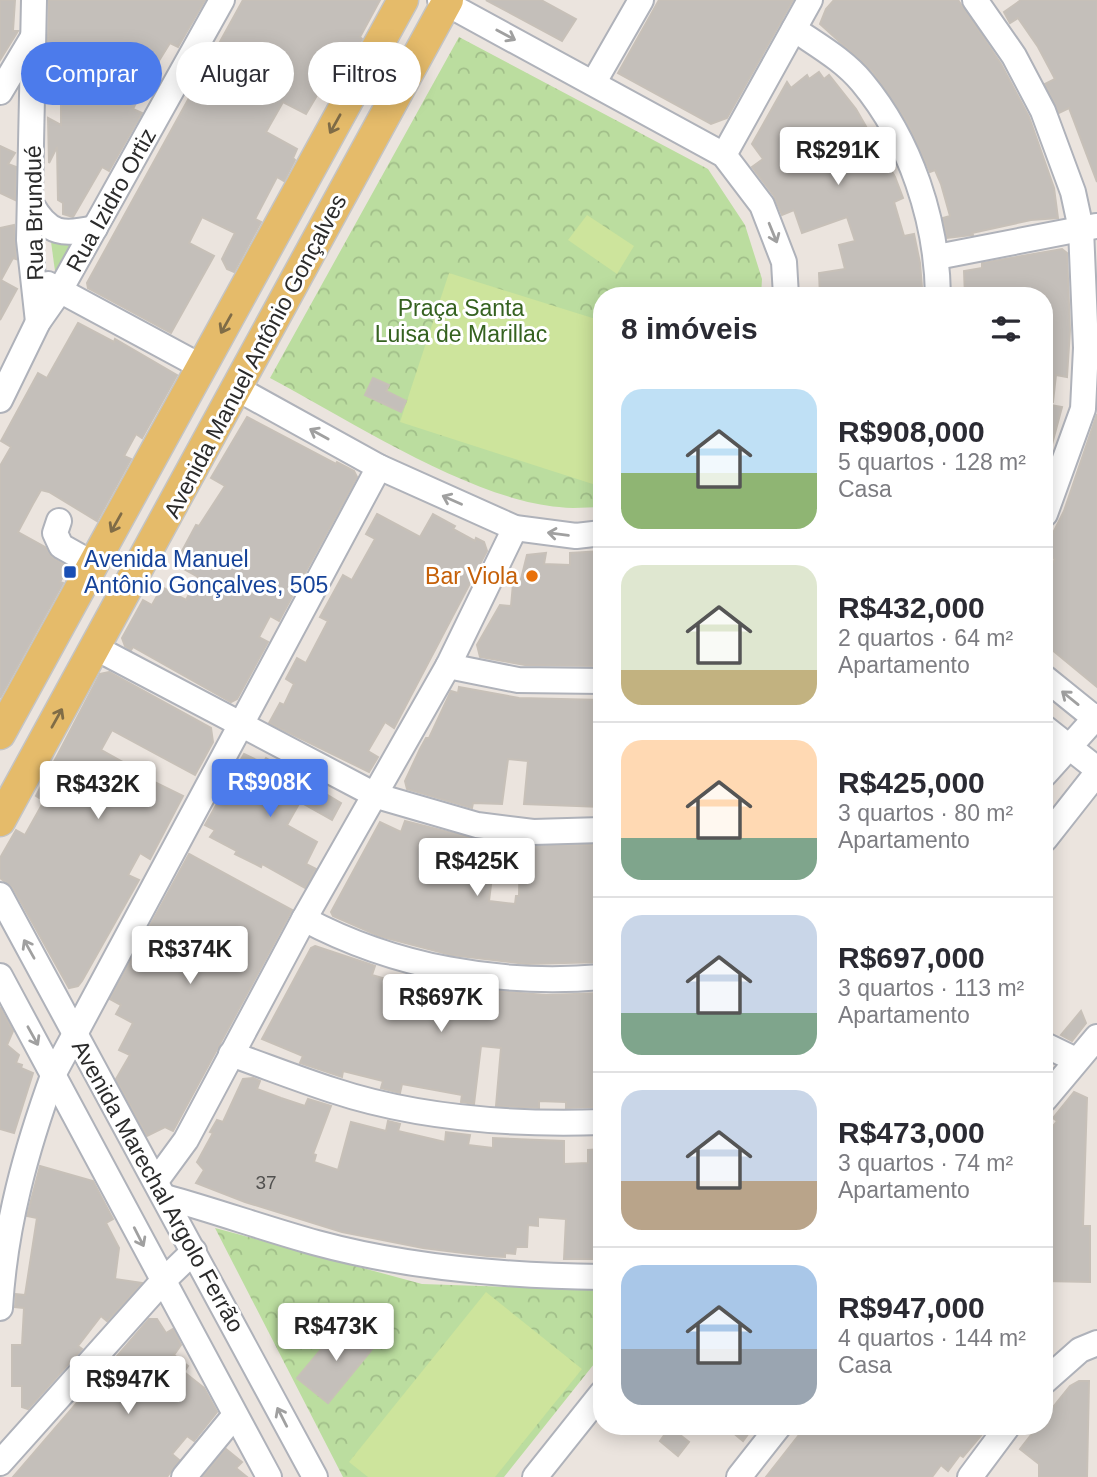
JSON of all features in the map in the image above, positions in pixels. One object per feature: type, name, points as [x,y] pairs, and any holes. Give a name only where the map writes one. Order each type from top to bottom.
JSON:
[{"type":"main road","name":"Avenida Manuel Antônio Gonçalves","points":[[0,734],[403,0]]},
{"type":"main road","name":"Avenida Manuel Antônio Gonçalves","points":[[0,821],[238,389],[444,1]]},
{"type":"street","name":"Rua Brundué","points":[[33,42],[34,0]]},
{"type":"street","name":"Rua Izidro Ortiz","points":[[0,400],[38,322],[59,292],[222,0]]},
{"type":"street","points":[[594,82],[641,0]]},
{"type":"street","points":[[724,155],[810,0]]},
{"type":"street","points":[[975,0],[1014,56],[1043,111],[1089,227],[1083,409],[1053,492]]},
{"type":"street","points":[[444,1],[724,155],[762,205],[784,262],[785,287]]},
{"type":"street","points":[[794,29],[861,80],[888,119],[915,173],[937,257],[938,287]]},
{"type":"street","points":[[1,91],[33,37]]},
{"type":"street","points":[[1,91],[21,89]]},
{"type":"street","name":"Rua Brundué","points":[[34,105],[29,240],[38,322]]},
{"type":"street","points":[[32,205],[42,223],[52,229],[74,232],[95,228]]},
{"type":"street","points":[[937,257],[1089,227]]},
{"type":"street","points":[[33,274],[59,292],[202,367]]},
{"type":"street","points":[[238,389],[379,467],[515,528],[576,536],[593,534]]},
{"type":"street","points":[[0,1308],[1,1268],[14,1199],[27,1146],[54,1073],[243,726],[379,467]]},
{"type":"street","points":[[59,521],[55,533],[61,546],[93,564]]},
{"type":"street","points":[[515,528],[448,666],[377,796],[304,919],[160,1189],[318,1243],[409,1262],[536,1276],[593,1277]]},
{"type":"street","points":[[96,648],[377,796],[477,825],[533,832],[593,830]]},
{"type":"street","points":[[448,666],[518,680],[593,681]]},
{"type":"street","points":[[1053,684],[1096,718],[1053,765]]},
{"type":"street","points":[[1053,734],[1097,771],[1053,829]]},
{"type":"street","name":"Avenida Marechal Argolo Ferrão","points":[[0,895],[315,1477]]},
{"type":"street","points":[[304,919],[337,937],[408,961],[473,974],[593,977]]},
{"type":"street","name":"Avenida Marechal Argolo Ferrão","points":[[0,976],[269,1477]]},
{"type":"street","points":[[1053,1089],[1097,1037]]},
{"type":"street","points":[[1053,1049],[1076,1060]]},
{"type":"street","points":[[232,1054],[334,1091],[431,1114],[529,1124],[593,1122]]},
{"type":"street","points":[[0,1463],[162,1282],[194,1251]]},
{"type":"street","points":[[1053,1374],[1080,1350],[1097,1343]]},
{"type":"street","points":[[535,1477],[593,1404]]},
{"type":"street","points":[[184,1477],[235,1415]]},
{"type":"street","points":[[739,1477],[772,1435]]},
{"type":"street","points":[[970,1477],[1001,1435]]},
{"type":"street","points":[[0,1470],[1,1477]]},
{"type":"green space","name":"Praça Santa Luisa de Marillac","points":[[459,37],[708,169],[745,225],[762,279],[762,287],[593,287],[593,507],[559,507],[488,490],[411,456],[270,378]]},
{"type":"green space","points":[[587,215],[634,246],[617,274],[568,240]]},
{"type":"green space","points":[[49,227],[79,244],[55,271]]},
{"type":"green space","points":[[449,273],[593,318],[593,484],[400,422]]},
{"type":"green space","points":[[215,1228],[422,1284],[593,1290],[593,1365],[504,1477],[343,1477]]},
{"type":"green space","points":[[486,1292],[582,1369],[495,1477],[368,1477],[349,1462]]},
{"type":"building","points":[[0,0],[15,0],[13,31],[18,31],[0,60]]},
{"type":"building","points":[[49,0],[205,0],[181,42],[176,42],[176,46],[170,43],[162,56],[162,42],[48,42]]},
{"type":"building","points":[[243,0],[380,0],[360,37],[360,42],[308,42],[308,105],[311,105],[306,114],[289,105],[294,105],[294,42],[220,42]]},
{"type":"building","points":[[486,0],[541,0],[576,19],[562,41]]},
{"type":"building","points":[[659,0],[793,0],[727,118],[711,124],[618,73]]},
{"type":"building","points":[[834,0],[958,0],[1001,64],[1029,117],[1054,188],[1058,218],[1031,220],[972,233],[973,235],[947,238],[943,218],[950,216],[941,184],[935,170],[930,172],[907,122],[873,72],[820,24],[826,9]]},
{"type":"building","points":[[1021,0],[1097,0],[1097,182],[1069,108],[1059,113],[1045,84],[1055,79],[1038,47],[1018,18],[1010,23],[1004,12]]},
{"type":"building","points":[[819,72],[824,79],[829,75],[856,109],[895,177],[903,198],[894,202],[904,236],[914,234],[922,287],[820,287],[819,273],[845,269],[839,245],[855,241],[847,217],[802,233],[794,210],[782,215],[774,196],[752,167],[763,159],[752,144],[787,82],[791,88],[807,75],[809,79]]},
{"type":"building","points":[[61,105],[135,105],[133,109],[142,113],[109,171],[102,167],[73,217],[63,214],[63,203],[58,200],[57,147],[49,163],[48,118],[61,125]]},
{"type":"building","points":[[185,105],[281,105],[266,132],[297,149],[293,158],[295,160],[284,181],[277,177],[255,219],[261,222],[234,272],[227,269],[222,259],[235,233],[202,217],[189,243],[214,256],[171,333],[88,288],[87,283]]},
{"type":"building","points":[[0,146],[15,153],[8,164],[16,167],[15,200],[0,193]]},
{"type":"building","points":[[14,225],[16,259],[13,258],[1,280],[17,289],[0,320],[0,228]]},
{"type":"building","points":[[1062,249],[1067,253],[1070,330],[1067,377],[1056,375],[1053,402],[1053,287],[965,287],[964,271],[982,268],[982,263]]},
{"type":"building","points":[[78,323],[114,342],[115,339],[177,375],[142,438],[136,434],[124,456],[131,459],[97,521],[49,492],[41,490],[33,504],[18,532],[45,547],[53,558],[68,567],[60,582],[63,583],[0,698],[0,466],[11,447],[1,441],[38,373],[47,378]]},
{"type":"building","points":[[373,378],[389,385],[386,391],[406,401],[401,412],[365,395]]},
{"type":"building","points":[[1053,405],[1062,407],[1053,441]]},
{"type":"building","points":[[1097,414],[1097,687],[1053,651],[1053,533],[1064,511]]},
{"type":"building","points":[[247,417],[354,471],[357,477],[279,621],[270,616],[259,637],[268,642],[237,699],[231,702],[133,647],[131,650],[125,646],[122,638],[143,600],[152,605],[162,587],[186,600],[198,577],[175,564],[196,525],[199,526],[225,486],[211,478]]},
{"type":"building","points":[[377,514],[420,537],[433,514],[455,526],[453,529],[475,541],[476,538],[484,542],[487,551],[394,728],[385,722],[368,751],[378,757],[369,772],[269,723],[280,703],[284,705],[294,684],[286,679],[297,658],[306,663],[328,621],[320,617],[343,575],[352,580],[375,539],[366,534]]},
{"type":"building","points":[[593,552],[593,666],[525,665],[480,657],[477,645],[500,605],[511,606],[513,584],[520,583],[527,555],[546,553],[544,564],[570,565],[570,553]]},
{"type":"building","points":[[109,672],[211,728],[213,742],[195,775],[112,730],[101,750],[139,771],[138,774],[183,796],[150,859],[140,853],[128,875],[139,880],[82,981],[78,986],[69,988],[13,888],[0,878],[0,858],[16,830],[25,835],[44,801],[36,796],[100,674]]},
{"type":"building","points":[[459,687],[519,698],[593,700],[593,807],[524,804],[528,761],[508,759],[502,804],[473,803],[472,808],[407,789],[405,781],[420,749],[426,738],[429,738],[451,691],[458,693]]},
{"type":"building","points":[[244,754],[263,763],[266,758],[341,803],[332,820],[300,802],[287,825],[317,842],[306,864],[316,869],[305,888],[262,864],[261,867],[235,854],[237,851],[210,837],[215,830],[205,825],[219,800],[229,805],[245,775],[235,770]]},
{"type":"building","points":[[405,821],[480,840],[479,850],[495,852],[489,901],[515,904],[516,896],[519,896],[520,845],[593,845],[593,962],[526,964],[451,955],[379,936],[333,916],[331,912],[380,822],[401,832]]},
{"type":"building","points":[[189,854],[292,910],[173,1131],[165,1127],[147,1136],[116,1079],[130,1055],[119,1050],[133,1023],[116,1014],[121,1005],[110,999]]},
{"type":"building","points":[[315,946],[375,966],[372,975],[410,986],[411,976],[485,990],[546,995],[593,993],[593,1107],[566,1108],[566,1102],[539,1101],[539,1108],[496,1106],[501,1048],[481,1046],[474,1104],[461,1102],[462,1095],[402,1084],[400,1093],[381,1088],[383,1081],[343,1071],[342,1077],[300,1063],[303,1056],[262,1039],[311,948]]},
{"type":"building","points":[[0,1007],[13,1031],[7,1045],[19,1055],[16,1063],[33,1073],[14,1133],[0,1129]]},
{"type":"building","points":[[1081,1011],[1086,1023],[1072,1041],[1061,1035]]},
{"type":"building","points":[[253,1078],[260,1081],[257,1089],[305,1106],[308,1099],[331,1106],[313,1154],[316,1155],[314,1162],[338,1170],[351,1122],[386,1131],[388,1121],[400,1124],[398,1131],[445,1142],[446,1132],[470,1135],[468,1145],[493,1148],[493,1138],[564,1141],[564,1164],[588,1163],[588,1150],[593,1150],[593,1259],[564,1259],[566,1219],[538,1217],[538,1226],[528,1225],[527,1247],[516,1247],[515,1254],[505,1253],[505,1257],[487,1256],[423,1248],[342,1232],[245,1202],[196,1183],[204,1170],[197,1162],[213,1133],[210,1132],[217,1120],[223,1122],[243,1079]]},
{"type":"building","points":[[1074,1092],[1087,1098],[1083,1226],[1090,1226],[1090,1282],[1053,1281],[1053,1126],[1057,1121],[1053,1118]]},
{"type":"building","points":[[40,1166],[93,1181],[113,1219],[106,1223],[119,1248],[115,1279],[142,1283],[107,1321],[101,1316],[78,1346],[82,1349],[28,1409],[22,1407],[22,1386],[12,1386],[12,1345],[22,1345],[24,1308],[15,1307],[16,1294],[25,1295],[37,1218],[27,1216]]},
{"type":"building","points":[[149,1319],[157,1319],[166,1333],[173,1329],[181,1345],[174,1355],[188,1366],[184,1372],[204,1388],[217,1412],[194,1441],[187,1436],[172,1454],[179,1460],[167,1477],[13,1477]]},
{"type":"building","points":[[344,1322],[374,1347],[328,1403],[297,1378]]},
{"type":"building","points":[[1079,1381],[1089,1381],[1087,1477],[1039,1477],[1039,1464],[1020,1449],[1031,1435],[1053,1435],[1053,1407],[1070,1386]]},
{"type":"building","points":[[664,1435],[680,1435],[689,1442],[678,1456],[660,1441]]},
{"type":"building","points":[[736,1435],[747,1435],[743,1441]]},
{"type":"building","points":[[799,1435],[981,1435],[963,1457],[960,1455],[948,1471],[941,1465],[932,1477],[766,1477]]},
{"type":"building","points":[[226,1449],[242,1462],[236,1468],[247,1477],[203,1477]]},
{"type":"place","name":"Avenida Manuel Antônio Gonçalves, 505","points":[[70,572]]},
{"type":"place","name":"Bar Viola","points":[[532,576]]}]
